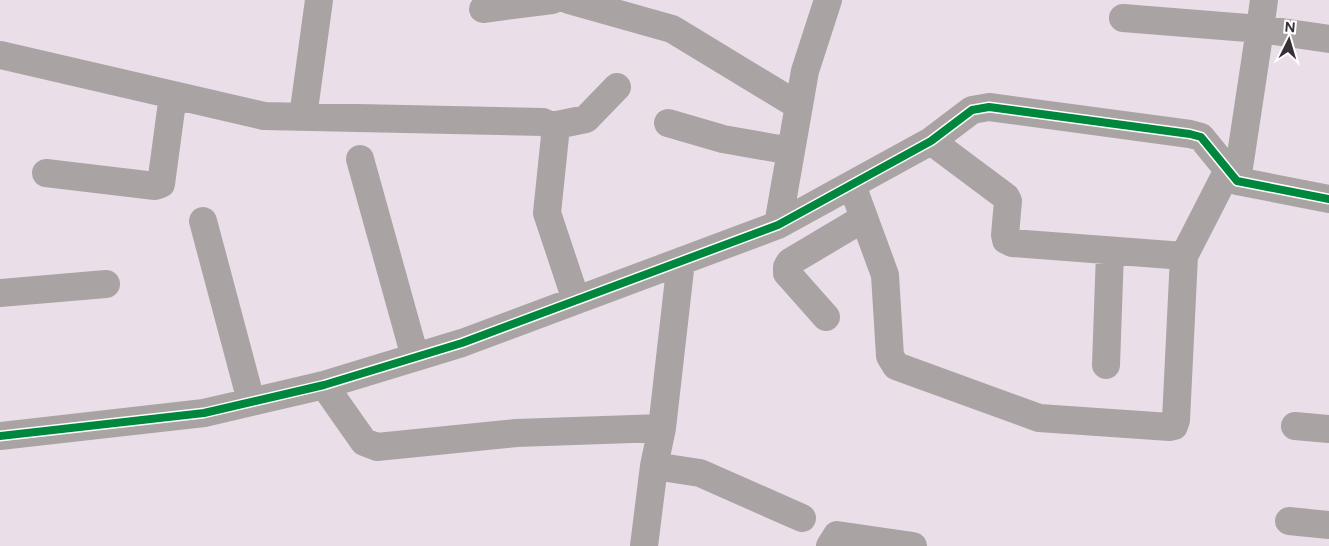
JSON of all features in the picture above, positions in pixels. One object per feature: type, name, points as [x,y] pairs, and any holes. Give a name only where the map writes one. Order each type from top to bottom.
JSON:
[{"type":"street","points":[[483,9],[552,0]]},
{"type":"street","points":[[569,0],[672,29],[799,106]]},
{"type":"street","points":[[778,225],[805,71],[828,0]]},
{"type":"street","points":[[852,185],[885,275],[891,362],[896,366],[1030,415],[1051,420],[1174,426],[1184,256],[1232,177],[1264,0]]},
{"type":"street","points":[[303,117],[317,12]]},
{"type":"street","points":[[1123,18],[1260,28],[1329,39]]},
{"type":"street","points":[[0,55],[264,116],[543,122],[552,126],[586,118],[617,87]]},
{"type":"street","points":[[46,173],[155,186],[161,184],[173,96]]},
{"type":"street","points":[[0,436],[204,413],[324,385],[462,343],[778,225],[931,141],[972,110],[989,107],[1190,134],[1201,138],[1232,177],[1329,199]]},
{"type":"street","points":[[668,123],[723,139],[791,151]]},
{"type":"street","points":[[552,126],[556,136],[547,213],[576,300]]},
{"type":"street","points":[[931,141],[1006,197],[1006,240],[1012,244],[1184,256]]},
{"type":"street","points":[[360,159],[415,358]]},
{"type":"street","points":[[826,317],[787,273],[787,267],[790,262],[864,218]]},
{"type":"street","points":[[203,221],[251,401]]},
{"type":"street","points":[[1106,365],[1110,252]]},
{"type":"street","points":[[648,545],[654,466],[662,428],[681,261]]},
{"type":"street","points":[[0,293],[106,284]]},
{"type":"street","points":[[324,385],[364,442],[378,448],[516,433],[662,428]]},
{"type":"street","points":[[1295,426],[1329,429]]},
{"type":"street","points":[[654,466],[700,473],[802,518]]},
{"type":"street","points":[[1289,521],[1329,525]]},
{"type":"street","points":[[830,546],[837,535],[913,546]]},
{"type":"cycle path","points":[[0,436],[204,413],[324,385],[462,343],[778,225],[931,141],[972,110],[989,107],[1190,134],[1201,137],[1237,181],[1329,199]]}]
